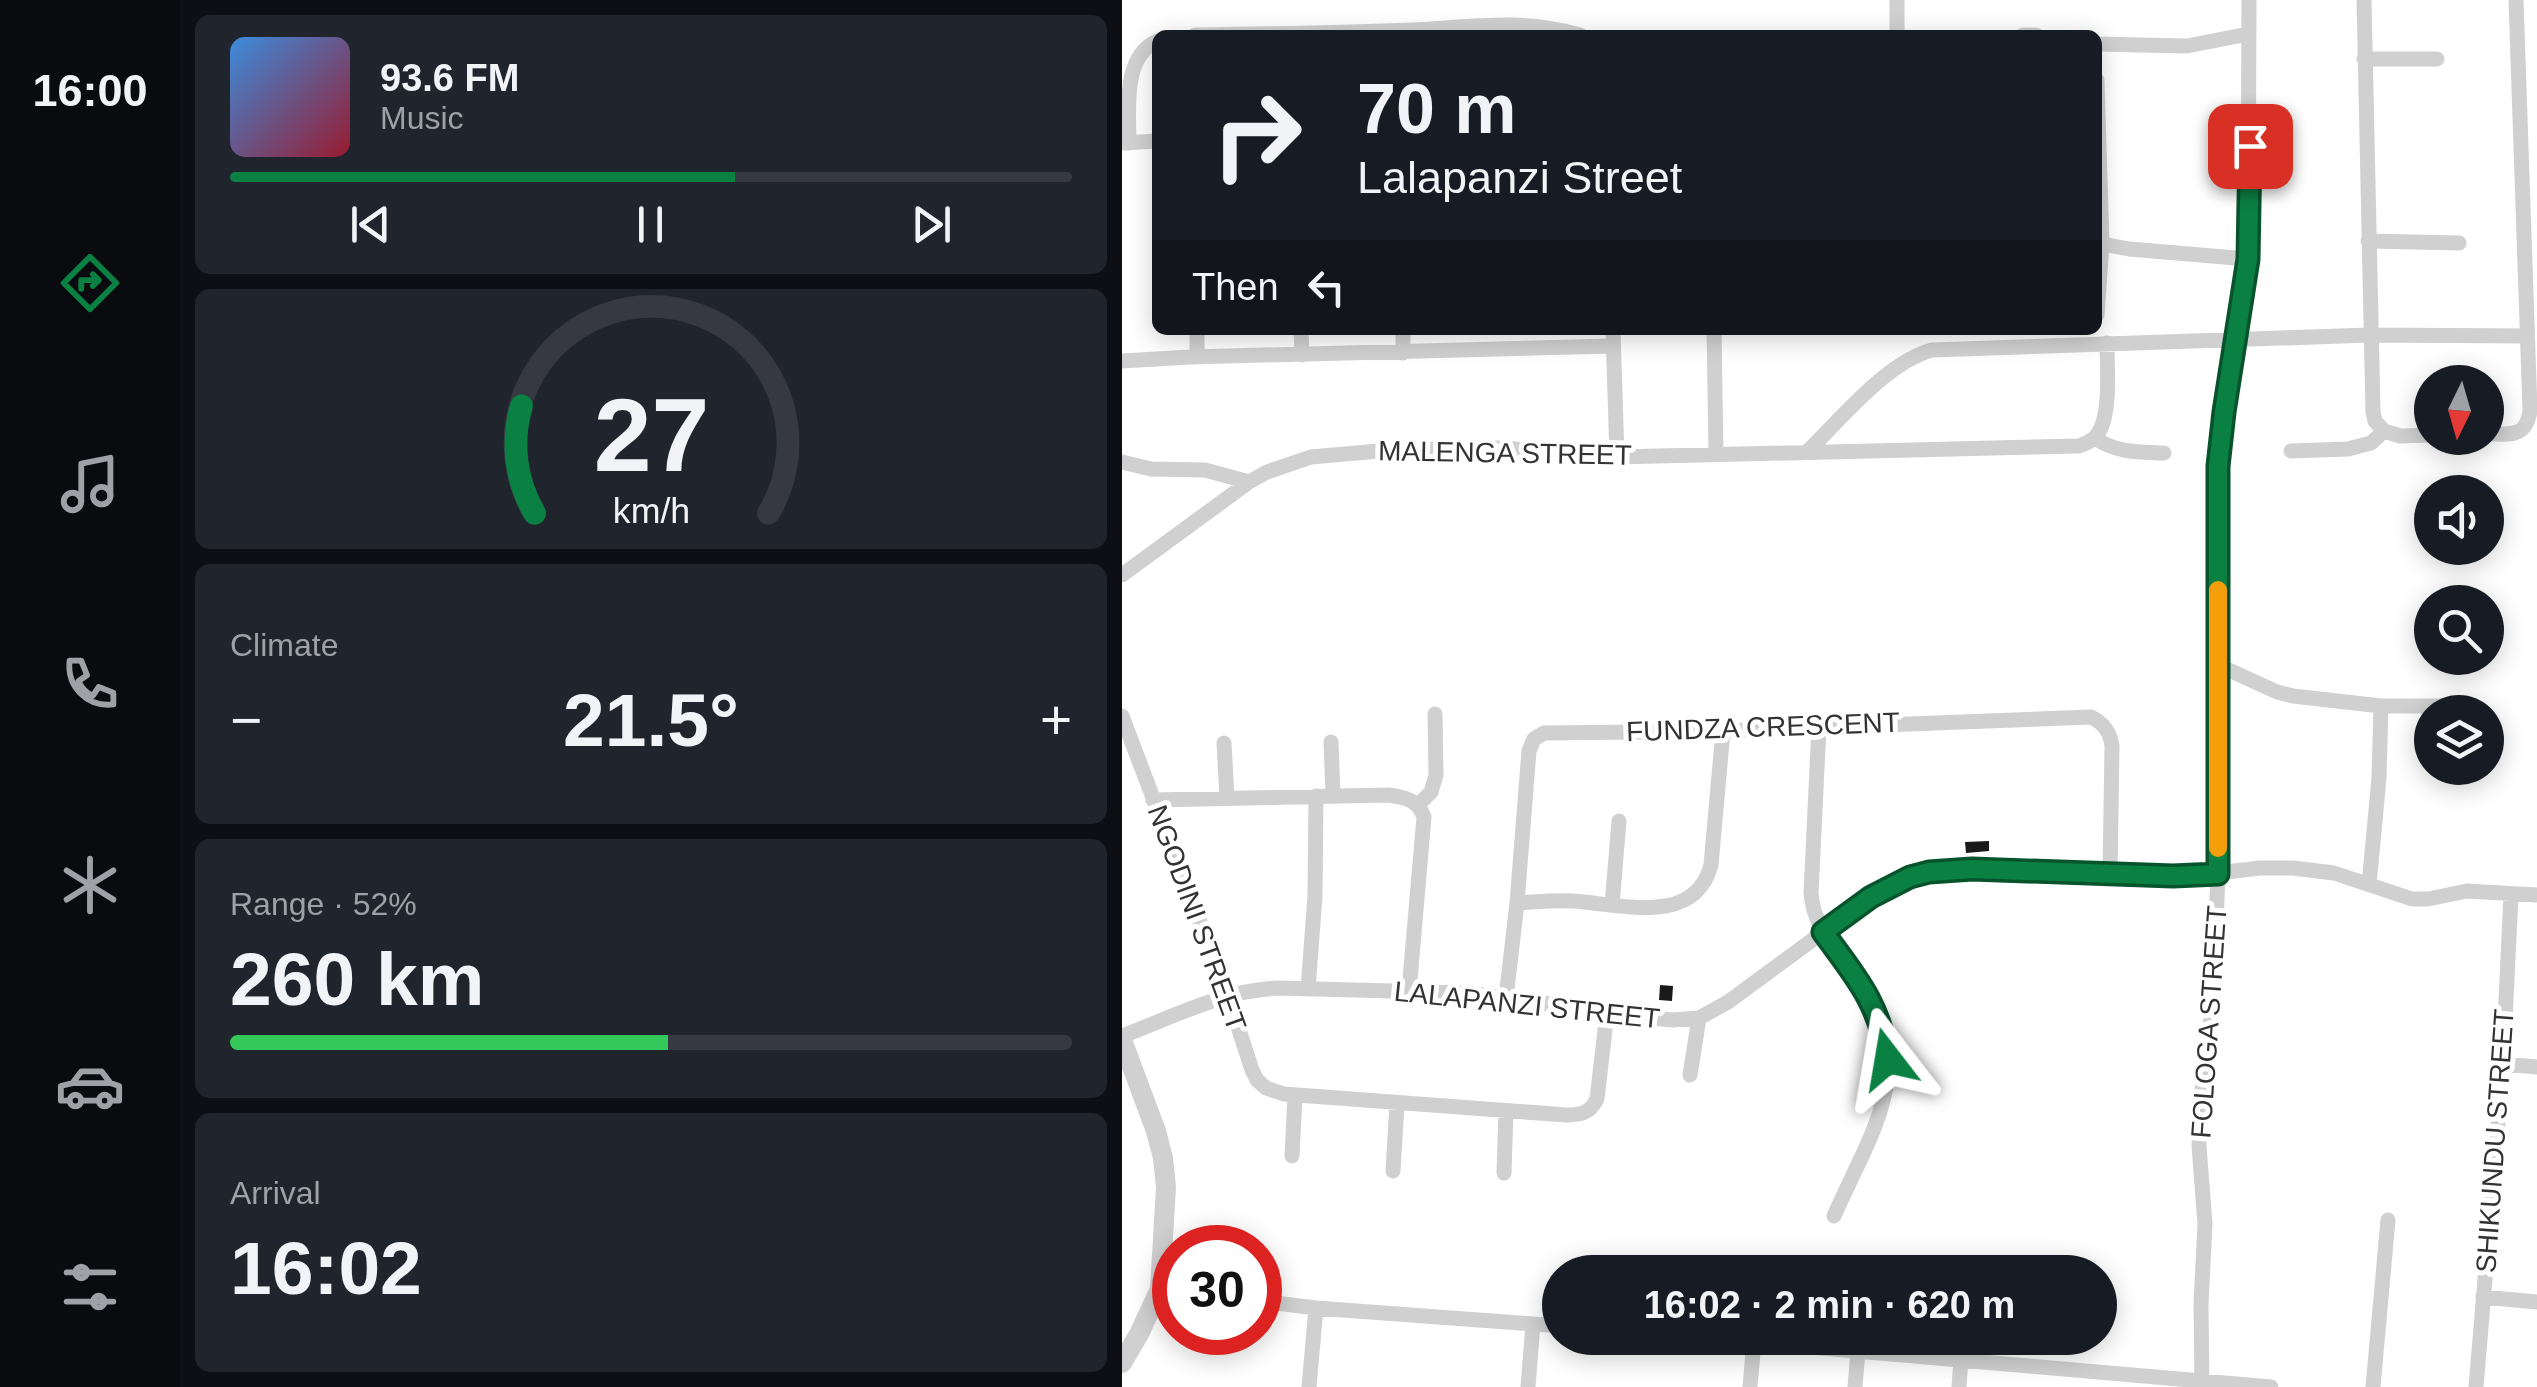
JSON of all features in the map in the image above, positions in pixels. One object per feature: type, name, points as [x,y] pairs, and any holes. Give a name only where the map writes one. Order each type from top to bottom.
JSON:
[{"type":"street","points":[[1897,0],[1897,30]]},
{"type":"street","name":"FOLOGA STREET","points":[[2202,1385],[2205,1224],[2199,1146],[2213,1000],[2218,874],[2218,466],[2248,259],[2248,0]]},
{"type":"street","points":[[2364,0],[2373,412],[2384,431],[2414,436]]},
{"type":"street","points":[[2504,433],[2519,432],[2527,426],[2530,393],[2516,0]]},
{"type":"street","points":[[1413,30],[1522,24],[1554,30]]},
{"type":"street","points":[[2102,44],[2187,46],[2248,34]]},
{"type":"street","points":[[1152,44],[1134,62],[1125,143],[1152,142]]},
{"type":"street","points":[[2364,60],[2437,59]]},
{"type":"street","points":[[2368,241],[2459,242]]},
{"type":"street","points":[[2102,243],[2248,259]]},
{"type":"street","points":[[1197,335],[1197,357]]},
{"type":"street","points":[[1301,335],[1302,355]]},
{"type":"street","points":[[1402,335],[1403,353]]},
{"type":"street","points":[[1506,335],[1507,349]]},
{"type":"street","points":[[1714,335],[1716,453]]},
{"type":"street","points":[[1808,451],[1908,358],[1946,349],[2099,339],[2527,336]]},
{"type":"street","points":[[1122,361],[1507,349],[1613,338],[1617,456]]},
{"type":"street","points":[[2099,339],[2107,381],[2103,421],[2095,438],[2124,452],[2164,453]]},
{"type":"street","points":[[2291,451],[2348,449],[2371,443],[2384,431]]},
{"type":"street","name":"MALENGA STREET","points":[[1122,575],[1267,472],[1299,461],[1356,452],[1504,448],[1617,456],[2068,446],[2086,444],[2095,438]]},
{"type":"street","points":[[1122,462],[1150,469],[1222,473],[1249,482]]},
{"type":"street","points":[[2218,665],[2284,694],[2381,706],[2414,706]]},
{"type":"street","points":[[2369,885],[2381,706]]},
{"type":"street","points":[[1418,805],[1431,792],[1436,774],[1435,714]]},
{"type":"street","name":"NGODINI STREET","points":[[1122,716],[1257,1080],[1266,1088],[1295,1095],[1397,1104],[1575,1115],[1590,1111],[1597,1099],[1607,1013]]},
{"type":"street","name":"FUNDZA CRESCENT","points":[[1506,998],[1529,751],[1534,739],[1550,732],[1724,731],[2092,717],[2100,722],[2112,746],[2110,873]]},
{"type":"street","points":[[1819,727],[1814,914],[1873,1005],[1889,1068],[1888,1089],[1878,1119],[1834,1216]]},
{"type":"street","points":[[1517,903],[1558,901],[1647,908],[1684,902],[1703,886],[1711,865],[1724,731]]},
{"type":"street","points":[[1332,742],[1333,796]]},
{"type":"street","points":[[1224,743],[1228,798]]},
{"type":"street","points":[[1153,800],[1388,794],[1418,805],[1424,817],[1409,990]]},
{"type":"street","points":[[1308,988],[1316,796]]},
{"type":"street","points":[[1612,905],[1619,820]]},
{"type":"street","name":"LALAPANZI STREET","points":[[1122,1038],[1228,996],[1259,989],[1409,990],[1506,998],[1672,1020],[1699,1018],[1728,1002],[1882,891],[1929,872],[1972,869],[2192,876],[2293,868],[2334,874],[2420,900],[2467,891],[2536,895]]},
{"type":"street","name":"SHIKUNDU STREET","points":[[2476,1387],[2503,1064],[2511,894]]},
{"type":"street","points":[[1690,1074],[1699,1018]]},
{"type":"street","points":[[1122,1038],[1163,1158],[1165,1225]]},
{"type":"street","points":[[2503,1064],[2536,1067]]},
{"type":"street","points":[[1292,1156],[1295,1095]]},
{"type":"street","points":[[1393,1171],[1397,1104]]},
{"type":"street","points":[[1504,1173],[1506,1111]]},
{"type":"street","points":[[2373,1387],[2388,1220]]},
{"type":"street","points":[[2483,1297],[2536,1302]]},
{"type":"street","points":[[1282,1304],[1542,1325]]},
{"type":"street","points":[[1309,1387],[1316,1308]]},
{"type":"street","points":[[1122,1364],[1152,1314]]},
{"type":"street","points":[[1528,1387],[1533,1324]]},
{"type":"street","points":[[1750,1387],[1753,1355]]},
{"type":"street","points":[[1855,1387],[1858,1355]]},
{"type":"street","points":[[1904,1355],[2202,1385],[2271,1387]]},
{"type":"street","points":[[1959,1387],[1961,1360]]},
{"type":"street","points":[[2056,1369],[2056,1387]]},
{"type":"building","points":[[1989,841],[1989,851],[1966,853],[1965,842]]},
{"type":"building","points":[[1660,985],[1673,986],[1672,1001],[1659,1000]]},
{"type":"slow traffic","points":[[2218,590],[2218,848]]},
{"type":"route","points":[[1888,1059],[1873,1005],[1823,932],[1892,885],[1929,872],[1972,869],[2218,874],[2218,466],[2248,259],[2250,146]]}]
